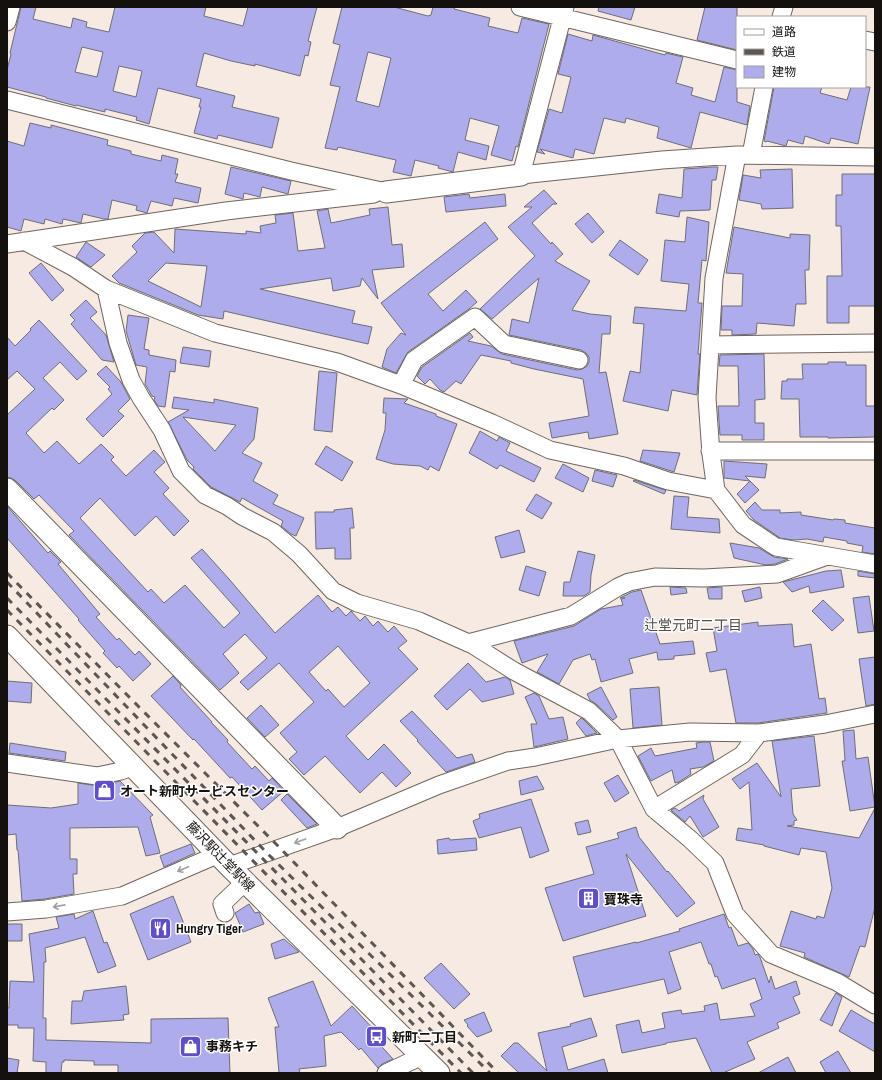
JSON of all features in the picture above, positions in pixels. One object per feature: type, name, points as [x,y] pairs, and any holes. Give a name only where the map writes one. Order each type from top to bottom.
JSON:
[{"type":"street","points":[[7,22],[11,7]]},
{"type":"street","points":[[520,7],[564,12],[736,60]]},
{"type":"street","points":[[521,175],[564,12]]},
{"type":"street","points":[[764,88],[726,216],[714,278],[707,398],[710,451],[716,490],[743,525],[776,547],[875,564]]},
{"type":"street","points":[[7,100],[291,171],[386,192]]},
{"type":"street","points":[[7,244],[226,211],[521,175],[662,160],[744,155],[875,157]]},
{"type":"street","points":[[24,241],[73,267],[106,289],[215,333],[337,362],[401,385],[492,422],[550,450],[624,466],[668,481],[716,490]]},
{"type":"street","points":[[106,289],[118,342],[131,380],[162,430],[181,470],[205,495],[274,532],[299,554],[333,591],[357,603],[420,621],[468,643],[514,671],[589,711],[618,739],[654,809],[690,839],[715,863],[736,914],[771,954],[837,982],[875,1005]]},
{"type":"street","points":[[401,385],[414,360],[475,317],[504,344],[579,360]]},
{"type":"street","points":[[710,345],[875,344]]},
{"type":"street","points":[[710,451],[875,451]]},
{"type":"street","points":[[7,489],[337,828]]},
{"type":"street","points":[[468,643],[571,616],[628,582],[655,577],[704,578],[777,574],[829,556]]},
{"type":"street","name":"藤沢駅辻堂駅線","points":[[7,636],[245,882],[438,1073]]},
{"type":"street","points":[[7,912],[46,909],[122,896],[224,860],[337,828],[439,785],[508,761],[618,739],[690,732],[759,733],[825,724],[875,714]]},
{"type":"street","points":[[654,809],[742,755],[759,733]]},
{"type":"street","points":[[7,763],[97,776],[121,771],[134,766]]},
{"type":"street","points":[[225,913],[222,904],[245,882]]},
{"type":"street","points":[[386,1073],[422,1056]]},
{"type":"building","points":[[21,7],[36,7],[33,19],[71,28],[73,18],[87,22],[86,27],[109,32],[115,7],[206,7],[204,16],[243,26],[248,7],[317,7],[308,41],[311,42],[308,56],[305,55],[300,76],[255,64],[255,66],[231,61],[204,53],[196,86],[235,96],[232,107],[279,118],[272,148],[218,135],[217,139],[194,133],[201,107],[199,107],[201,99],[158,88],[149,124],[136,120],[137,117],[105,109],[105,112],[76,106],[7,87],[7,70]],"holes":[[[82,47],[103,52],[97,77],[75,72]],[[119,66],[142,71],[136,97],[113,91]]]},
{"type":"building","points":[[342,7],[394,7],[428,16],[431,15],[433,7],[455,7],[454,9],[490,18],[488,26],[518,33],[522,18],[549,24],[518,147],[516,146],[512,161],[491,155],[499,126],[470,118],[465,140],[489,146],[486,160],[458,152],[453,172],[438,168],[439,166],[415,160],[411,176],[393,172],[396,160],[338,147],[337,150],[325,148],[340,87],[330,85],[340,45],[333,43]],"holes":[[[368,52],[391,58],[379,107],[356,101]]]},
{"type":"building","points":[[599,7],[635,7],[631,20],[598,11]]},
{"type":"building","points":[[705,7],[737,7],[736,50],[697,40]]},
{"type":"building","points":[[568,34],[592,41],[593,35],[665,55],[666,53],[683,57],[676,83],[693,88],[691,95],[715,102],[724,67],[736,70],[737,102],[750,106],[747,125],[700,112],[691,148],[657,138],[659,127],[626,118],[625,123],[604,118],[594,154],[575,149],[573,158],[540,149],[545,154],[537,152],[549,109],[562,113],[571,77],[558,74]]},
{"type":"building","points":[[870,87],[858,144],[831,138],[829,144],[805,136],[803,144],[788,140],[786,146],[764,141],[774,88],[822,88],[820,93],[847,100],[851,88]]},
{"type":"building","points":[[30,123],[51,128],[51,125],[108,140],[107,145],[131,151],[131,154],[161,161],[162,155],[178,159],[175,174],[178,174],[175,182],[201,188],[198,203],[174,198],[172,206],[151,201],[147,213],[136,210],[137,206],[112,200],[108,219],[83,214],[81,223],[63,219],[62,224],[45,219],[44,224],[24,219],[21,231],[7,227],[7,141],[24,146]]},
{"type":"building","points":[[231,167],[291,181],[288,194],[262,187],[260,197],[244,193],[243,199],[225,194]]},
{"type":"building","points":[[718,167],[716,180],[712,180],[710,210],[680,211],[679,217],[656,213],[659,194],[682,198],[684,169]]},
{"type":"building","points":[[792,169],[793,208],[762,209],[761,204],[739,200],[743,175],[761,178],[760,170]]},
{"type":"building","points":[[842,174],[875,174],[875,306],[849,306],[849,323],[827,323],[827,276],[842,276],[841,226],[836,226],[836,195],[842,195]]},
{"type":"building","points":[[544,190],[557,204],[553,204],[532,223],[551,244],[552,242],[563,254],[555,261],[590,281],[572,310],[590,314],[611,316],[610,334],[602,334],[599,373],[606,372],[618,434],[589,439],[588,432],[552,438],[549,423],[589,416],[583,379],[534,369],[511,363],[511,361],[481,355],[461,384],[456,381],[444,392],[440,390],[430,379],[425,384],[417,376],[422,367],[470,333],[473,337],[468,341],[491,346],[502,354],[577,370],[587,366],[589,357],[581,350],[509,335],[512,319],[529,323],[539,278],[492,319],[480,309],[535,256],[508,227],[532,207],[524,207]]},
{"type":"building","points":[[469,194],[470,198],[505,194],[506,206],[446,212],[444,197]]},
{"type":"building","points":[[388,207],[392,245],[402,244],[404,267],[372,270],[378,299],[362,278],[360,286],[333,291],[331,278],[260,289],[355,311],[352,323],[372,327],[368,344],[224,311],[223,319],[198,315],[119,283],[112,276],[137,252],[132,246],[145,233],[154,232],[174,253],[175,229],[246,234],[246,231],[261,233],[260,226],[276,223],[275,215],[293,213],[298,251],[325,248],[317,211],[328,209],[331,223],[370,215],[369,209]],"holes":[[[166,263],[207,266],[201,307],[148,281]]]},
{"type":"building","points":[[588,213],[604,232],[592,243],[575,224]]},
{"type":"building","points":[[687,217],[709,222],[706,261],[702,260],[698,303],[702,303],[698,354],[700,354],[697,395],[672,390],[668,411],[623,401],[630,371],[640,373],[644,324],[633,323],[635,307],[686,311],[689,284],[661,281],[665,240],[685,242]]},
{"type":"building","points":[[485,222],[498,239],[428,294],[443,311],[466,290],[477,302],[408,352],[396,373],[382,367],[387,349],[401,333],[406,335],[381,303]]},
{"type":"building","points":[[734,227],[790,238],[790,234],[810,235],[809,270],[805,270],[806,304],[796,304],[794,326],[757,323],[756,334],[732,335],[732,330],[721,330],[722,306],[742,306],[743,274],[726,273]]},
{"type":"building","points":[[620,240],[648,260],[638,275],[609,255]]},
{"type":"building","points":[[86,242],[105,255],[91,267],[76,257]]},
{"type":"building","points":[[41,263],[64,290],[52,301],[29,273]]},
{"type":"building","points":[[86,300],[97,312],[90,318],[106,335],[114,362],[102,360],[71,324],[75,320],[70,315]]},
{"type":"building","points":[[128,315],[149,318],[144,349],[149,350],[149,355],[176,360],[175,372],[170,371],[165,407],[158,406],[154,400],[155,397],[152,396],[145,384],[147,367],[136,365],[126,331]]},
{"type":"building","points":[[39,320],[87,371],[77,380],[60,362],[43,378],[64,400],[54,410],[52,408],[26,433],[44,453],[57,441],[79,464],[101,444],[114,457],[111,460],[126,476],[154,450],[165,462],[154,472],[169,488],[163,494],[189,521],[174,536],[156,516],[135,536],[100,498],[80,518],[148,592],[151,589],[164,603],[185,585],[224,628],[240,613],[191,558],[202,549],[275,633],[318,595],[332,612],[338,607],[346,616],[351,611],[360,621],[365,616],[373,626],[378,621],[388,632],[394,626],[407,641],[398,648],[418,669],[346,736],[368,760],[384,744],[411,773],[396,787],[382,772],[360,793],[325,756],[304,775],[289,759],[297,752],[280,733],[314,702],[279,663],[248,690],[240,682],[267,658],[245,634],[223,654],[239,673],[220,690],[69,535],[74,531],[39,495],[34,499],[16,481],[7,477],[7,415],[35,389],[17,371],[7,380],[7,337],[15,346],[31,330],[30,329]],"holes":[[[338,646],[370,683],[344,707],[328,689],[326,691],[309,672]]]},
{"type":"building","points":[[183,347],[211,351],[209,367],[180,363]]},
{"type":"building","points":[[764,354],[765,399],[755,400],[755,423],[764,423],[764,440],[742,440],[742,435],[720,435],[718,406],[739,406],[738,366],[719,366],[720,355]]},
{"type":"building","points":[[828,362],[846,362],[846,365],[866,365],[866,406],[875,406],[875,437],[800,437],[799,399],[781,399],[782,381],[787,381],[787,379],[803,379],[802,364],[828,364]]},
{"type":"building","points":[[106,366],[121,382],[130,399],[118,411],[124,416],[103,437],[86,419],[112,394],[108,389],[110,387],[97,374]]},
{"type":"building","points":[[319,371],[337,373],[332,432],[314,430]]},
{"type":"building","points":[[174,397],[214,403],[214,399],[258,408],[254,439],[242,453],[262,463],[253,481],[278,495],[273,504],[304,518],[296,536],[281,526],[283,521],[242,498],[240,502],[211,487],[193,469],[194,467],[187,460],[168,422],[189,410],[172,408]],"holes":[[[183,417],[236,425],[215,451]]]},
{"type":"building","points":[[384,398],[408,399],[404,403],[436,414],[436,416],[457,424],[439,471],[430,466],[428,470],[420,466],[393,464],[376,459],[385,430],[386,413],[383,413]]},
{"type":"building","points":[[480,431],[497,441],[499,437],[510,443],[506,451],[541,468],[534,482],[500,465],[497,469],[469,453]]},
{"type":"building","points":[[326,446],[353,462],[342,481],[315,464]]},
{"type":"building","points":[[643,450],[680,453],[674,472],[640,461]]},
{"type":"building","points":[[724,461],[767,464],[765,478],[745,476],[750,481],[724,478]]},
{"type":"building","points":[[563,464],[589,478],[583,492],[555,478]]},
{"type":"building","points":[[595,470],[617,475],[613,487],[592,481]]},
{"type":"building","points":[[634,480],[666,491],[664,494],[633,481]]},
{"type":"building","points":[[750,481],[759,490],[745,503],[737,494]]},
{"type":"building","points":[[536,494],[552,503],[542,519],[526,510]]},
{"type":"building","points":[[674,496],[689,497],[687,517],[719,519],[720,533],[671,529]]},
{"type":"building","points":[[755,502],[762,510],[780,510],[780,513],[801,512],[801,515],[833,520],[845,520],[845,523],[875,528],[875,554],[862,552],[863,546],[847,543],[847,541],[824,537],[823,542],[807,539],[793,540],[780,538],[754,520],[746,511]]},
{"type":"building","points":[[7,506],[48,553],[50,551],[61,562],[58,564],[100,614],[96,617],[117,640],[119,638],[135,655],[139,651],[151,664],[133,681],[119,666],[117,668],[103,653],[105,651],[78,620],[79,619],[7,538]]},
{"type":"building","points":[[352,508],[354,528],[350,528],[351,559],[335,559],[335,548],[316,549],[315,512],[334,512],[334,510]]},
{"type":"building","points":[[519,530],[525,552],[501,558],[495,537]]},
{"type":"building","points":[[730,543],[759,548],[774,557],[788,559],[775,564],[766,565],[734,558]]},
{"type":"building","points":[[578,551],[595,555],[591,575],[590,592],[584,596],[563,596],[564,582],[570,582]]},
{"type":"building","points":[[526,566],[546,572],[539,596],[519,590]]},
{"type":"building","points":[[841,570],[844,587],[810,593],[809,586],[792,592],[783,582],[826,571]]},
{"type":"building","points":[[858,571],[875,574],[875,578],[858,576]]},
{"type":"building","points":[[670,587],[686,588],[687,593],[671,595]]},
{"type":"building","points":[[722,587],[722,599],[709,599],[707,588]]},
{"type":"building","points":[[760,587],[762,598],[745,602],[742,591]]},
{"type":"building","points":[[641,590],[660,644],[693,641],[695,654],[674,656],[674,659],[658,660],[657,652],[629,659],[633,673],[601,682],[595,659],[592,660],[590,654],[573,660],[559,684],[537,672],[548,654],[522,663],[514,641],[574,626],[601,609],[623,605],[621,599],[625,598],[620,598],[632,592]]},
{"type":"building","points":[[869,596],[874,631],[858,633],[853,598]]},
{"type":"building","points":[[823,600],[844,620],[832,631],[812,611]]},
{"type":"building","points":[[758,622],[758,626],[792,624],[794,647],[811,644],[819,699],[825,698],[827,713],[758,723],[736,723],[726,669],[710,672],[706,653],[717,651],[713,628]]},
{"type":"building","points":[[875,657],[875,704],[866,706],[859,659]]},
{"type":"building","points":[[468,663],[486,682],[505,677],[510,680],[514,694],[482,702],[470,689],[447,710],[434,696]]},
{"type":"building","points":[[173,676],[181,685],[180,687],[252,769],[255,766],[269,781],[272,778],[284,791],[262,810],[232,777],[230,778],[151,696]]},
{"type":"building","points":[[7,681],[32,683],[31,703],[7,701]]},
{"type":"building","points":[[601,687],[617,717],[613,720],[590,700],[587,694]]},
{"type":"building","points":[[659,687],[662,725],[633,728],[630,689]]},
{"type":"building","points":[[534,693],[539,696],[549,719],[563,717],[568,739],[534,747],[531,724],[537,724],[525,697]]},
{"type":"building","points":[[261,705],[279,725],[265,737],[247,718]]},
{"type":"building","points":[[412,711],[457,758],[472,754],[475,762],[446,772],[400,721]]},
{"type":"building","points":[[581,718],[597,733],[586,736],[576,723]]},
{"type":"building","points":[[854,730],[856,759],[868,757],[875,807],[850,811],[842,761],[845,761],[843,731]]},
{"type":"building","points":[[814,736],[820,786],[791,789],[793,814],[797,820],[794,821],[794,825],[787,826],[859,838],[875,808],[875,907],[865,947],[860,946],[849,977],[804,957],[805,953],[780,946],[791,911],[816,919],[817,916],[824,918],[832,888],[826,852],[801,848],[799,855],[764,845],[736,840],[738,828],[752,830],[749,782],[740,789],[732,779],[757,763],[781,797],[772,741]]},
{"type":"building","points":[[710,742],[714,761],[703,767],[690,769],[691,774],[675,783],[672,770],[651,781],[638,756],[651,748],[655,756],[697,748],[696,743]]},
{"type":"building","points":[[10,743],[66,752],[65,761],[9,753]]},
{"type":"building","points":[[618,775],[629,793],[615,802],[604,783]]},
{"type":"building","points":[[537,776],[544,789],[521,795],[519,781]]},
{"type":"building","points":[[120,781],[153,815],[150,817],[160,853],[146,856],[138,827],[70,828],[70,859],[77,859],[77,874],[73,874],[74,894],[22,901],[16,834],[7,835],[7,805],[51,808],[78,804],[78,783],[99,786]]},
{"type":"building","points":[[287,794],[317,824],[307,828],[281,800]]},
{"type":"building","points":[[704,795],[703,799],[719,827],[703,837],[690,816],[685,822],[671,810],[675,808],[679,811]]},
{"type":"building","points":[[531,799],[549,851],[530,858],[521,827],[479,838],[473,821],[480,818],[479,814]]},
{"type":"building","points":[[588,820],[591,832],[578,835],[575,823]]},
{"type":"building","points":[[636,827],[639,837],[667,872],[668,871],[695,903],[677,917],[626,854],[646,916],[563,941],[545,888],[594,874],[586,847],[619,838],[617,833]]},
{"type":"building","points":[[449,838],[450,840],[476,838],[477,850],[438,854],[437,840]]},
{"type":"building","points":[[191,844],[195,853],[164,867],[160,856]]},
{"type":"building","name":"Hungry Tiger","points":[[173,896],[191,942],[148,960],[130,914]]},
{"type":"building","points":[[249,904],[255,913],[259,912],[264,924],[243,932],[235,913]]},
{"type":"building","points":[[93,911],[104,943],[107,942],[116,966],[98,973],[85,937],[45,948],[46,962],[44,962],[43,1018],[46,1018],[46,1040],[151,1043],[151,1019],[228,1018],[230,1073],[118,1073],[118,1065],[94,1065],[94,1061],[64,1060],[64,1062],[62,1062],[61,1073],[46,1073],[46,1062],[33,1061],[34,1028],[18,1028],[18,1025],[7,1025],[10,981],[34,982],[29,934],[59,928],[56,917],[74,914],[75,919]]},
{"type":"building","points":[[724,914],[729,928],[731,927],[738,946],[748,943],[753,949],[755,955],[758,954],[769,983],[771,976],[775,989],[796,981],[800,994],[793,997],[800,1013],[777,1023],[779,1028],[747,1042],[755,1059],[723,1073],[712,1073],[696,1038],[622,1053],[616,1025],[639,1020],[642,1033],[665,1028],[662,1013],[681,1010],[682,1014],[705,1011],[704,1006],[717,1003],[720,1020],[755,1016],[750,1004],[762,999],[755,978],[722,989],[717,976],[715,977],[711,964],[709,964],[701,942],[669,952],[681,989],[668,994],[664,979],[584,997],[573,957],[636,943],[680,931],[679,929]]},
{"type":"building","points":[[7,924],[22,924],[22,941],[7,941]]},
{"type":"building","points":[[284,939],[299,952],[275,959],[271,944]]},
{"type":"building","points":[[441,963],[470,994],[454,1009],[424,978]]},
{"type":"building","points":[[313,981],[331,1026],[352,1006],[377,1033],[373,1037],[393,1059],[382,1064],[378,1068],[361,1048],[359,1050],[341,1032],[324,1036],[326,1066],[299,1069],[300,1073],[279,1073],[275,1027],[279,1027],[268,998]]},
{"type":"building","points":[[126,986],[129,1014],[123,1015],[124,1020],[71,1024],[72,1001],[82,1001],[84,991]]},
{"type":"building","points":[[836,993],[842,997],[832,1026],[820,1020]]},
{"type":"building","points":[[851,1010],[875,1024],[875,1052],[839,1031]]},
{"type":"building","points":[[484,1012],[492,1031],[477,1037],[467,1026],[468,1025],[464,1020]]},
{"type":"building","points":[[591,1018],[597,1036],[562,1047],[568,1070],[604,1059],[608,1073],[519,1073],[501,1056],[514,1043],[518,1043],[547,1071],[538,1033],[571,1026],[570,1024]]},
{"type":"building","points":[[838,1051],[851,1073],[826,1073],[820,1062]]},
{"type":"building","points":[[788,1057],[796,1073],[758,1073]]},
{"type":"building","points":[[7,1058],[19,1060],[17,1073],[7,1073]]},
{"type":"railway","points":[[7,573],[280,848],[498,1073]]},
{"type":"railway","points":[[7,582],[267,853],[490,1073]]},
{"type":"railway","points":[[7,598],[473,1073]]},
{"type":"railway","points":[[7,610],[461,1073]]},
{"type":"place","name":"オート新町サービスセンター","points":[[104,791]]},
{"type":"place","name":"寶珠寺","points":[[589,899]]},
{"type":"place","name":"Hungry Tiger","points":[[160,928]]},
{"type":"place","name":"新町二丁目","points":[[377,1037]]},
{"type":"place","name":"事務キチ","points":[[190,1046]]},
{"type":"district","name":"辻堂元町二丁目","points":[[693,625]]}]
